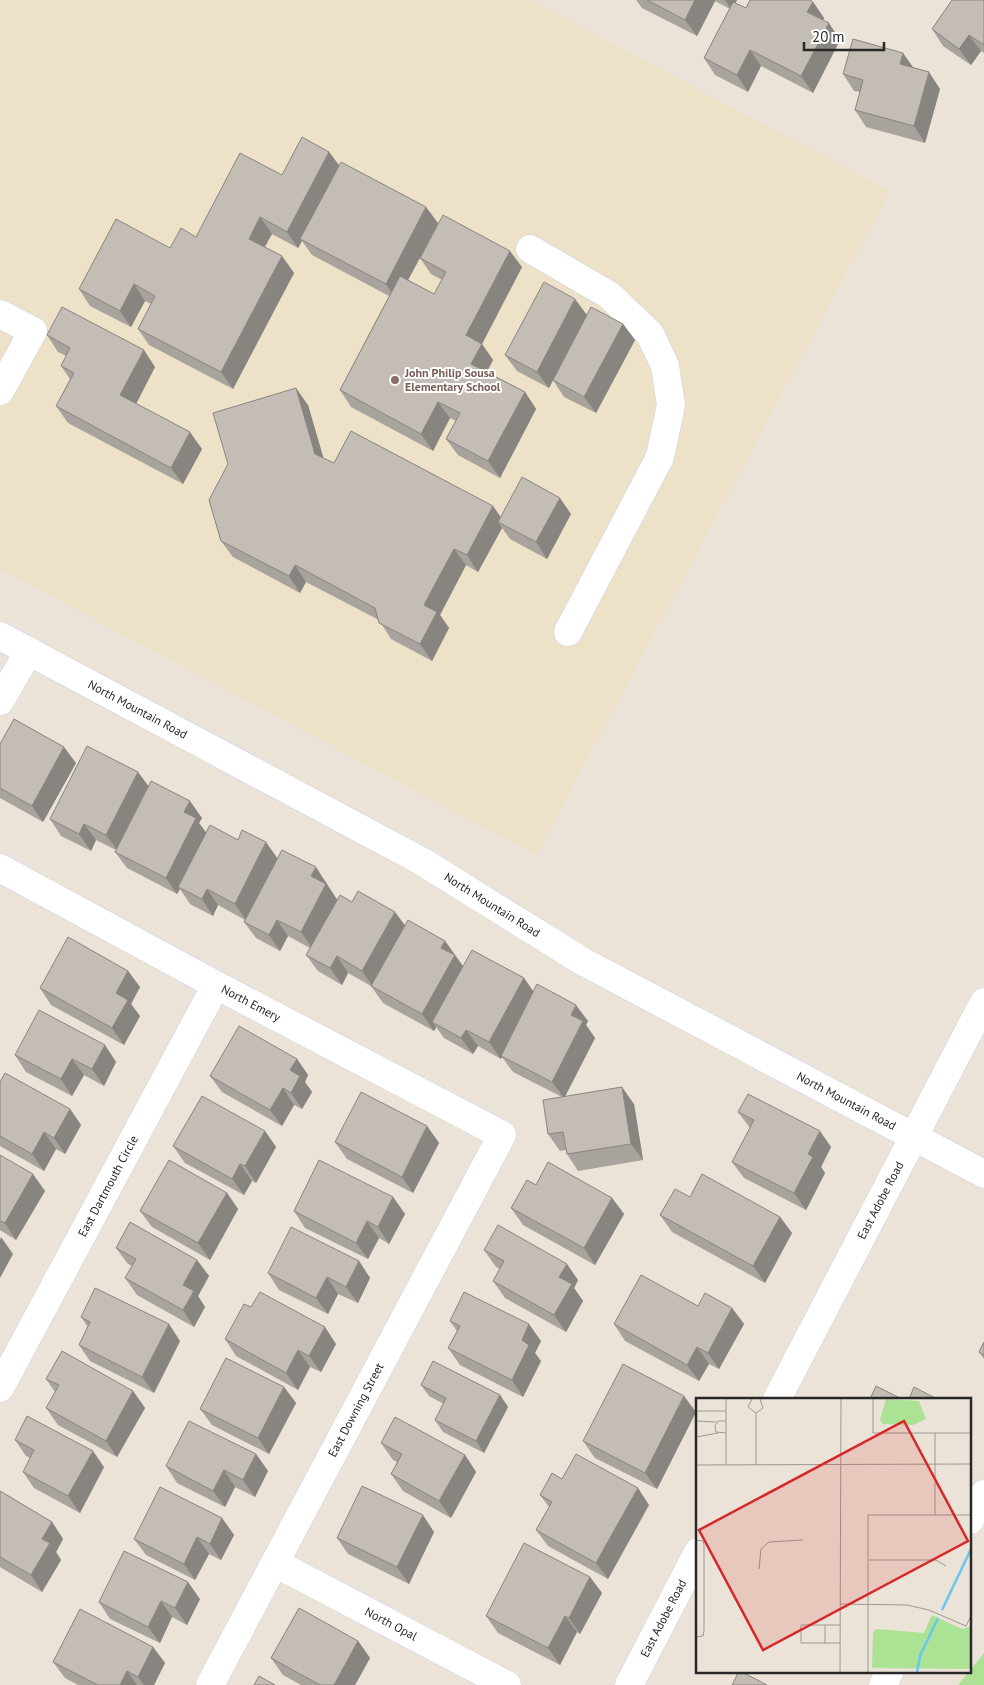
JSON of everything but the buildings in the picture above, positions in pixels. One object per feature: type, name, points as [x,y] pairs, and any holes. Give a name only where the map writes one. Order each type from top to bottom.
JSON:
[{"type":"street","points":[[530,250],[609,295],[650,334],[665,366],[671,405],[660,457],[568,632]]},
{"type":"street","points":[[0,314],[33,331],[0,391]]},
{"type":"street","name":"North Mountain Road","points":[[0,636],[423,862],[582,961],[984,1174]]},
{"type":"street","points":[[0,701],[29,651]]},
{"type":"street","name":"North Emery","points":[[0,868],[216,985],[502,1135]]},
{"type":"street","name":"East Dartmouth Circle","points":[[0,1388],[216,985]]},
{"type":"street","name":"East Adobe Road","points":[[778,1398],[984,1002]]},
{"type":"street","name":"East Downing Street","points":[[210,1685],[502,1135]]},
{"type":"street","points":[[972,1516],[984,1494]]},
{"type":"street","name":"East Adobe Road","points":[[629,1685],[696,1556]]},
{"type":"street","name":"North Opal","points":[[275,1563],[507,1685]]},
{"type":"street","points":[[883,1685],[890,1672]]},
{"type":"shaded area","name":"John Philip Sousa Elementary School","points":[[0,0],[530,0],[890,191],[536,855],[0,569]]},
{"type":"green space","points":[[984,1653],[984,1685],[958,1685],[969,1672],[972,1672],[972,1668]]},
{"type":"place","name":"John Philip Sousa Elementary School","points":[[395,380]]}]
